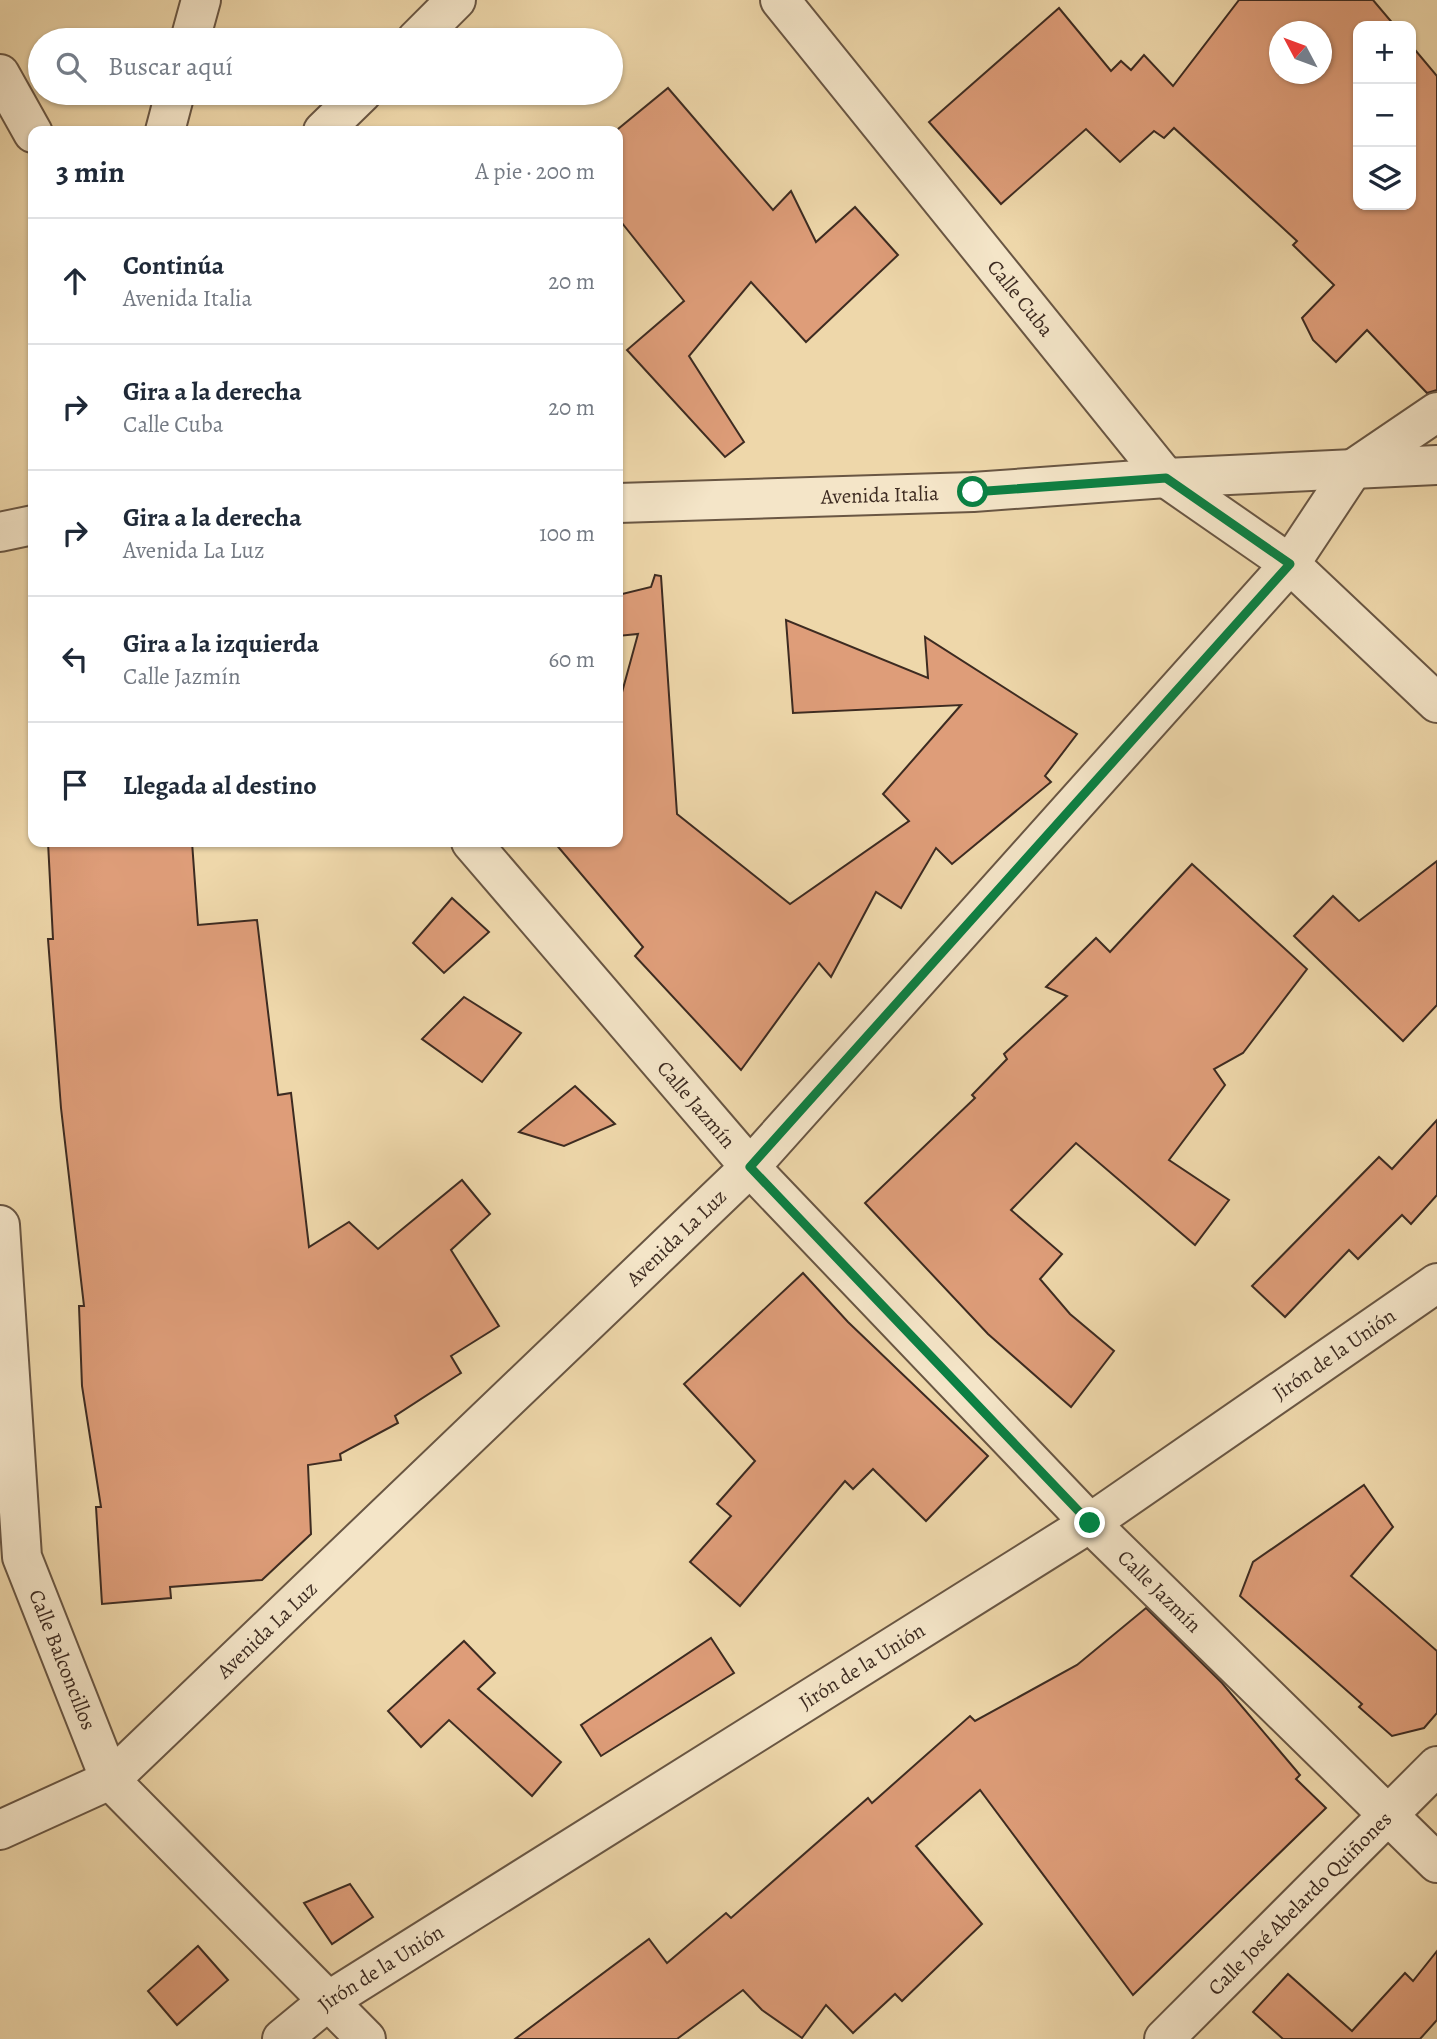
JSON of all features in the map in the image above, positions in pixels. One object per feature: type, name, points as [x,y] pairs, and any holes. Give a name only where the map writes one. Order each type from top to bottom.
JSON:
[{"type":"street","points":[[193,28],[201,0]]},
{"type":"street","points":[[428,28],[456,0]]},
{"type":"street","name":"Calle Cuba","points":[[780,0],[1166,478],[1290,564],[1437,703]]},
{"type":"street","points":[[0,74],[29,126]]},
{"type":"street","points":[[166,126],[172,105]]},
{"type":"street","points":[[328,126],[350,105]]},
{"type":"street","points":[[1353,469],[1437,412]]},
{"type":"street","name":"Avenida Italia","points":[[623,503],[973,492],[1166,478],[1437,465]]},
{"type":"street","name":"Avenida La Luz","points":[[0,1830],[110,1780],[750,1167],[1290,564],[1353,469]]},
{"type":"street","points":[[0,532],[28,526]]},
{"type":"street","name":"Calle Jazmín","points":[[475,847],[750,1167],[1090,1523],[1437,1863]]},
{"type":"street","name":"Calle Balconcillos","points":[[0,1226],[22,1557],[110,1780],[366,2039]]},
{"type":"street","name":"Jirón de la Unión","points":[[282,2039],[328,2001],[1090,1523],[1437,1283]]},
{"type":"street","name":"Calle José Abelardo Quiñones","points":[[1164,2039],[1437,1766]]},
{"type":"building","points":[[1239,0],[1373,0],[1391,21],[1353,21],[1353,210],[1416,210],[1416,51],[1437,76],[1437,390],[1427,393],[1367,330],[1336,362],[1313,340],[1302,318],[1334,285],[1293,245],[1297,241],[1174,128],[1164,138],[1154,131],[1120,162],[1086,129],[1001,204],[929,122],[1059,8],[1111,71],[1121,61],[1131,70],[1144,55],[1173,86]]},
{"type":"building","points":[[668,88],[773,210],[791,191],[816,242],[855,207],[898,255],[806,342],[751,282],[689,356],[744,442],[725,457],[627,350],[684,301],[623,224],[622,126]]},
{"type":"building","points":[[655,575],[661,576],[677,814],[790,904],[909,821],[883,794],[961,705],[793,713],[786,620],[928,678],[925,637],[1077,734],[1045,776],[1051,782],[952,864],[936,848],[901,908],[876,892],[831,977],[819,963],[741,1070],[635,956],[643,947],[558,847],[623,847],[623,689],[638,634],[623,636],[623,594],[651,587]]},
{"type":"building","points":[[48,847],[192,847],[198,925],[257,920],[278,1095],[291,1093],[309,1247],[349,1222],[378,1249],[462,1180],[490,1214],[451,1250],[499,1326],[451,1356],[461,1373],[395,1416],[398,1423],[340,1454],[341,1460],[308,1465],[311,1534],[262,1580],[170,1587],[171,1598],[102,1604],[96,1507],[101,1507],[82,1386],[79,1306],[84,1306],[61,1108],[48,939],[53,939]]},
{"type":"building","points":[[1437,861],[1437,1005],[1403,1041],[1294,936],[1333,896],[1359,921]]},
{"type":"building","points":[[1192,864],[1307,969],[1243,1053],[1214,1069],[1225,1085],[1169,1160],[1229,1200],[1195,1245],[1076,1143],[1011,1210],[1062,1254],[1040,1279],[1070,1314],[1114,1351],[1071,1407],[988,1334],[865,1203],[975,1098],[972,1095],[1007,1059],[1004,1054],[1067,996],[1046,987],[1096,938],[1110,952]]},
{"type":"building","points":[[452,898],[489,932],[444,973],[413,943]]},
{"type":"building","points":[[464,997],[521,1033],[482,1082],[422,1039]]},
{"type":"building","points":[[575,1086],[615,1124],[564,1146],[519,1132]]},
{"type":"building","points":[[1437,1120],[1437,1195],[1411,1224],[1402,1215],[1358,1259],[1349,1250],[1285,1317],[1252,1286],[1379,1157],[1392,1169]]},
{"type":"building","points":[[803,1273],[848,1322],[988,1456],[926,1521],[873,1469],[853,1489],[845,1481],[740,1606],[690,1562],[731,1516],[717,1504],[755,1461],[684,1384]]},
{"type":"building","points":[[1364,1485],[1393,1527],[1351,1576],[1437,1651],[1437,1713],[1424,1728],[1392,1736],[1359,1707],[1362,1704],[1240,1596],[1253,1562]]},
{"type":"building","points":[[1146,1608],[1222,1683],[1300,1775],[1296,1779],[1326,1808],[1133,1995],[980,1790],[916,1846],[982,1924],[902,2001],[895,1994],[853,2033],[826,2005],[802,2038],[762,2010],[743,1990],[677,2039],[515,2039],[649,1939],[667,1963],[726,1913],[731,1918],[868,1798],[872,1803],[970,1716],[975,1721],[1077,1665]]},
{"type":"building","points":[[711,1638],[734,1673],[601,1756],[581,1725]]},
{"type":"building","points":[[464,1641],[495,1673],[478,1689],[561,1762],[532,1796],[449,1720],[421,1747],[388,1711]]},
{"type":"building","points":[[350,1884],[373,1917],[332,1944],[304,1903]]},
{"type":"building","points":[[198,1946],[228,1980],[177,2025],[148,1991]]},
{"type":"building","points":[[1437,1951],[1437,2020],[1420,2039],[1283,2039],[1253,2012],[1288,1974],[1352,2031],[1405,1973],[1413,1981]]},
{"type":"route","points":[[973,492],[1166,478],[1290,564],[750,1167],[1090,1523]]}]
